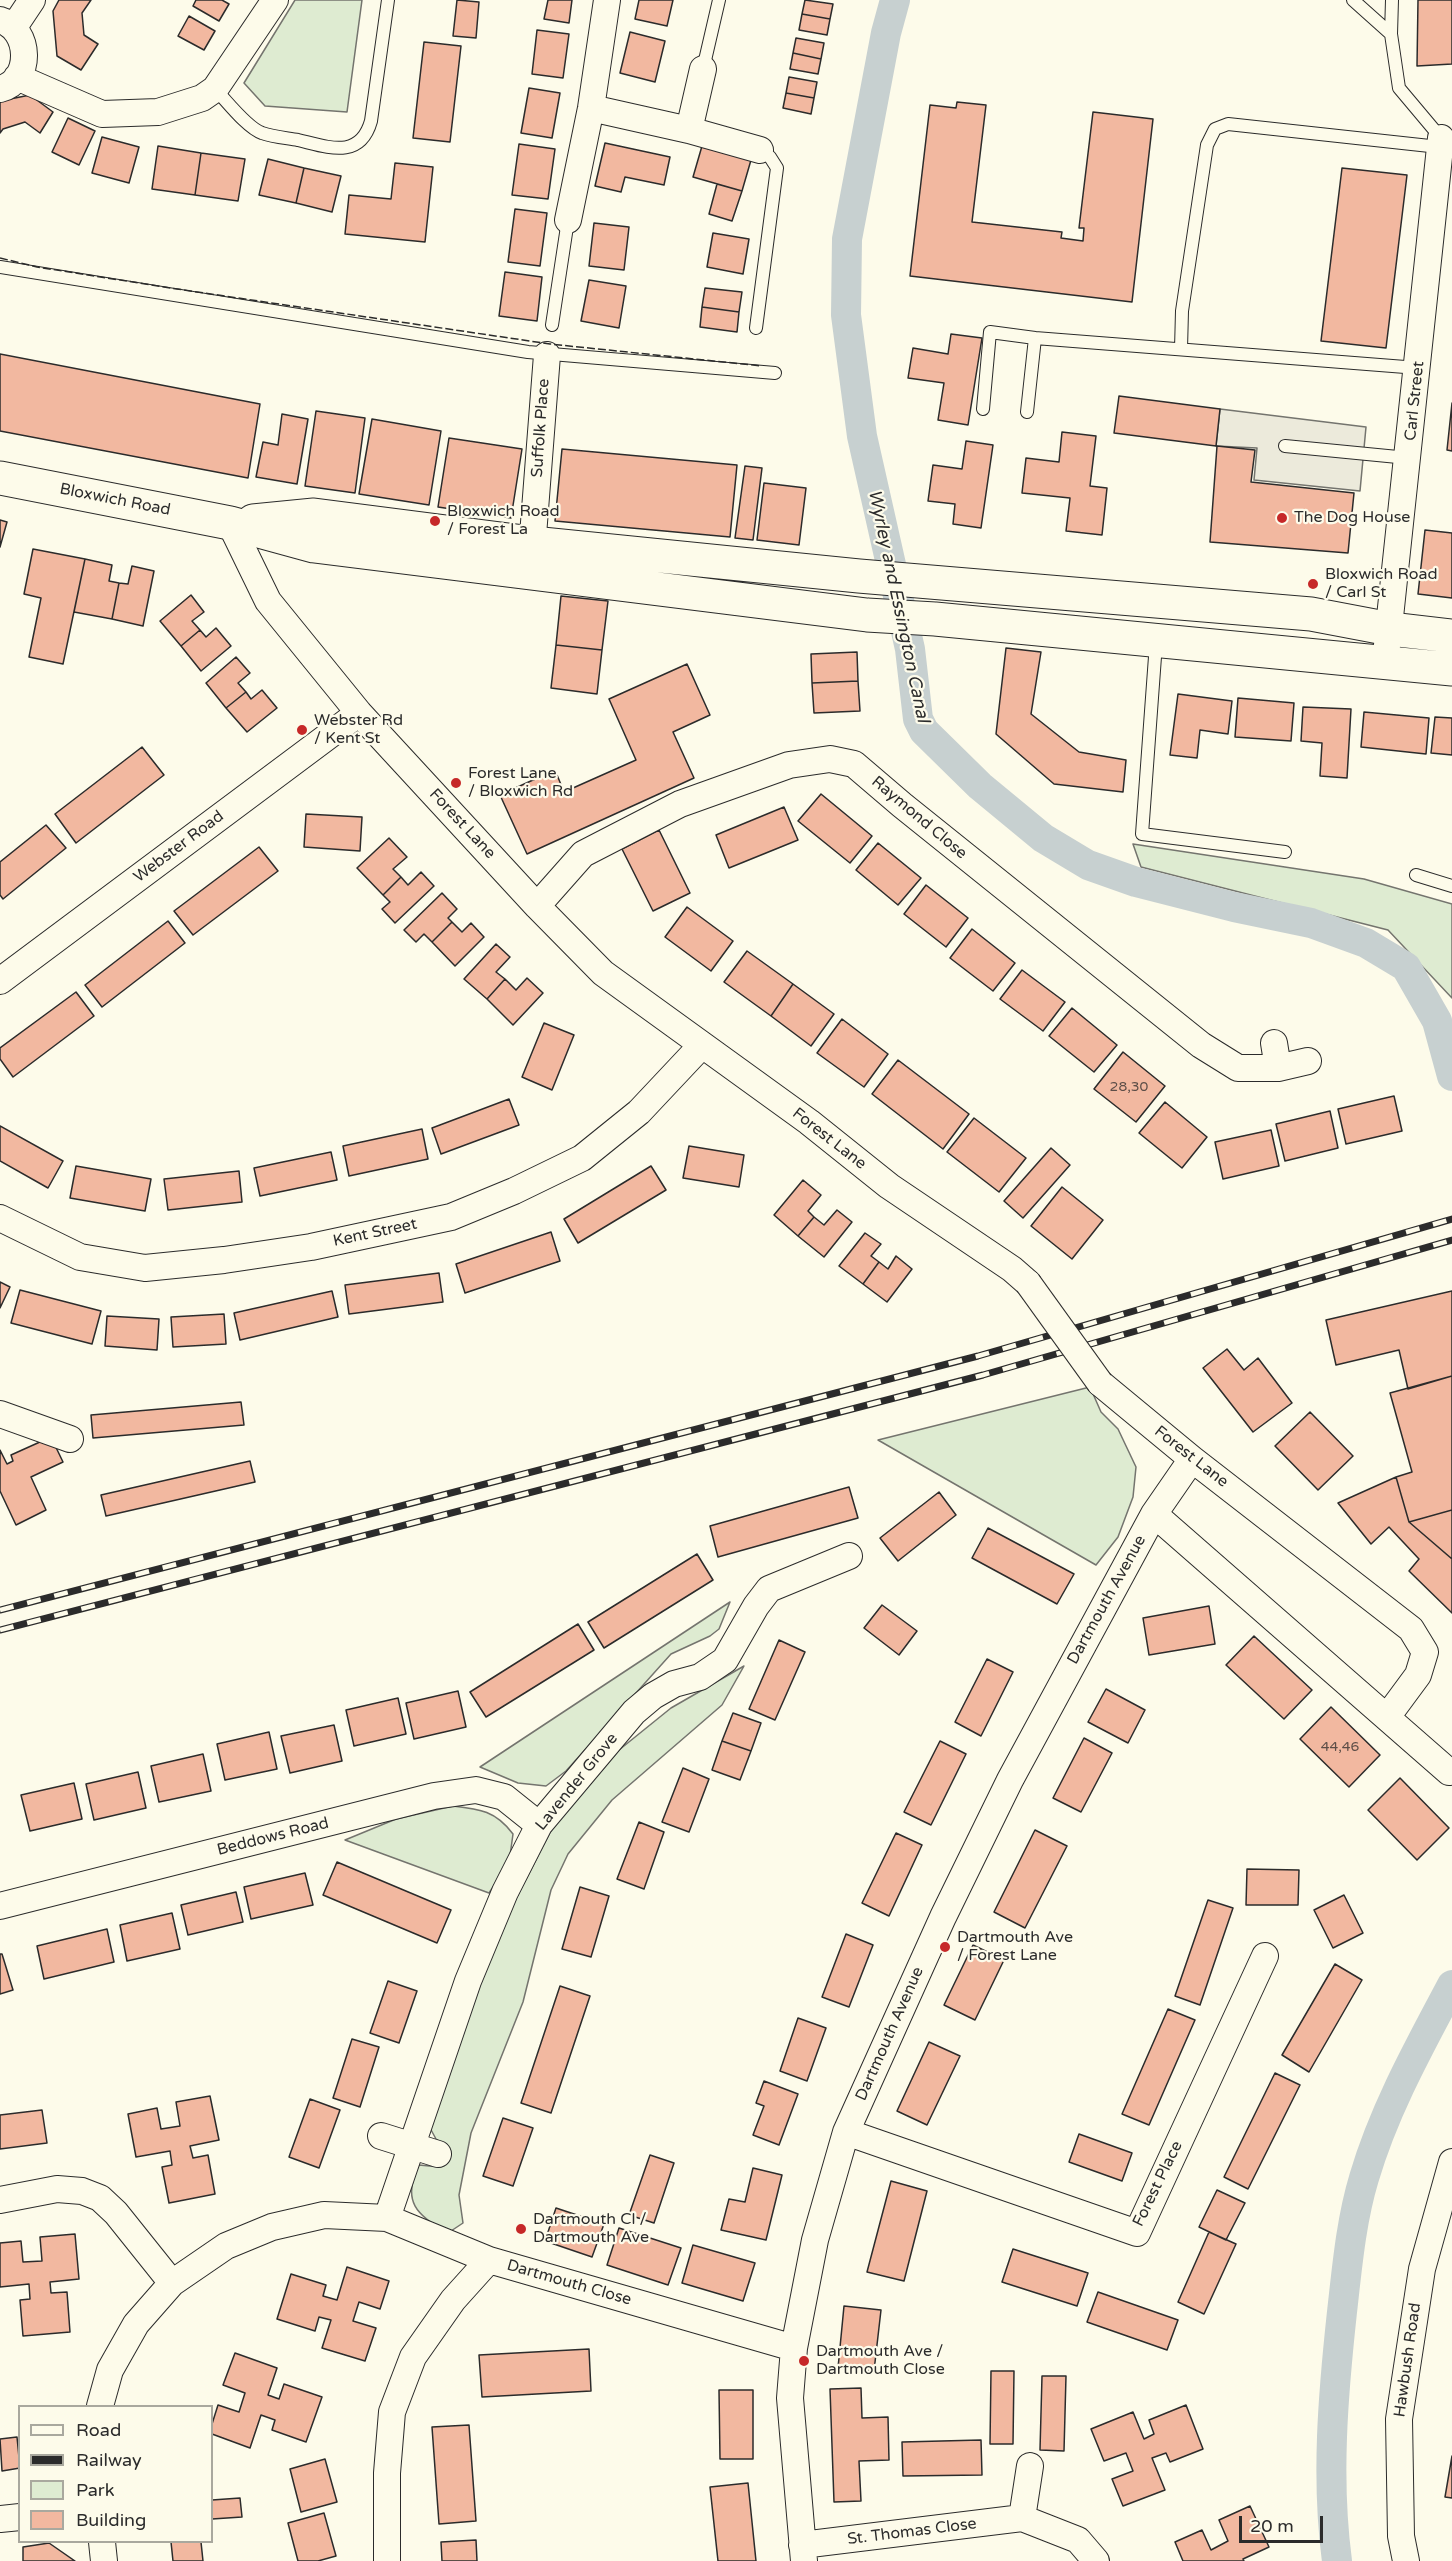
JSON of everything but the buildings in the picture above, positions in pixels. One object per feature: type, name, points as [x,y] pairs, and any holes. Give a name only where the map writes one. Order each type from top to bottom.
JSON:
[{"type":"main road","name":"Bloxwich Road","points":[[0,478],[230,523],[314,546],[531,558]]},
{"type":"main road","points":[[531,558],[721,562],[859,576],[1311,614],[1390,629],[1452,636]]},
{"type":"main road","points":[[531,558],[718,597],[871,616],[935,619],[1452,669]]},
{"type":"main road","points":[[718,597],[721,562]]},
{"type":"street","points":[[32,0],[7,24],[23,43],[24,60],[9,83],[102,114],[158,112],[202,98],[215,89],[275,0]]},
{"type":"street","points":[[568,220],[591,108],[607,0]]},
{"type":"street","points":[[688,130],[703,69]]},
{"type":"street","points":[[591,108],[688,130],[760,150]]},
{"type":"street","name":"Carl Street","points":[[1385,664],[1418,368],[1440,142]]},
{"type":"street","name":"Suffolk Place","points":[[531,558],[547,355]]},
{"type":"street","name":"Forest Lane","points":[[230,523],[268,601],[359,713],[537,906],[603,973],[809,1122],[889,1186],[1012,1269],[1028,1283],[1100,1383],[1192,1459],[1411,1629],[1425,1652],[1418,1675],[1387,1717]]},
{"type":"street","name":"Webster Road","points":[[0,981],[359,713]]},
{"type":"street","name":"Raymond Close","points":[[537,906],[584,854],[680,804],[789,765],[830,759],[854,764],[1201,1045],[1238,1068],[1278,1068],[1308,1061]]},
{"type":"street","points":[[1274,1043],[1278,1068]]},
{"type":"street","name":"Kent Street","points":[[0,1218],[80,1257],[145,1268],[224,1260],[311,1247],[451,1217],[514,1191],[582,1158],[639,1112],[702,1045]]},
{"type":"street","points":[[0,1414],[69,1439]]},
{"type":"street","name":"Dartmouth Avenue","points":[[803,2553],[790,2398],[794,2348],[815,2240],[846,2132],[943,1917],[1010,1780],[1154,1514],[1192,1459]]},
{"type":"street","points":[[1154,1514],[1449,1772]]},
{"type":"street","name":"Lavender Grove","points":[[387,2218],[468,1981],[505,1892],[539,1825],[634,1712],[653,1696],[674,1684],[700,1677],[725,1660],[756,1606],[769,1589],[849,1556]]},
{"type":"street","name":"Beddows Road","points":[[0,1906],[434,1796],[476,1790],[504,1797],[539,1825]]},
{"type":"street","name":"Forest Place","points":[[846,2132],[1137,2233],[1265,1956]]},
{"type":"street","points":[[381,2136],[438,2154]]},
{"type":"street","name":"Hawbush Road","points":[[1406,2561],[1401,2536],[1399,2419],[1422,2269],[1452,2162]]},
{"type":"street","points":[[0,2200],[57,2189],[82,2191],[100,2198],[116,2213],[172,2283]]},
{"type":"street","points":[[100,2405],[110,2370],[136,2324],[172,2283],[226,2246],[272,2227],[324,2215],[387,2218],[489,2260]]},
{"type":"street","name":"Dartmouth Close","points":[[387,2561],[387,2473],[392,2412],[413,2356],[453,2300],[489,2260],[794,2348]]},
{"type":"street","points":[[1022,2518],[1030,2466]]},
{"type":"street","points":[[0,2519],[18,2517]]},
{"type":"street","name":"St. Thomas Close","points":[[803,2553],[1022,2518],[1078,2540],[1096,2561]]},
{"type":"street","points":[[102,2543],[104,2561]]},
{"type":"lane","points":[[215,89],[254,128],[262,133],[338,148],[351,147],[360,142],[369,131],[388,0]]},
{"type":"lane","points":[[703,69],[719,0]]},
{"type":"lane","points":[[1353,0],[1391,34]]},
{"type":"lane","points":[[1392,0],[1391,34],[1399,88],[1440,142]]},
{"type":"lane","points":[[1181,350],[1182,311],[1207,145],[1215,129],[1228,124],[1440,142]]},
{"type":"lane","points":[[756,328],[777,168],[770,157],[760,150]]},
{"type":"lane","points":[[552,325],[568,220]]},
{"type":"lane","points":[[0,267],[547,355],[775,373]]},
{"type":"lane","points":[[983,409],[990,332],[1035,338],[1418,368]]},
{"type":"lane","points":[[1027,412],[1035,338]]},
{"type":"lane","points":[[1285,446],[1408,458]]},
{"type":"lane","points":[[1156,641],[1142,834],[1285,852]]},
{"type":"lane","points":[[1416,875],[1452,886]]},
{"type":"green space","points":[[295,0],[362,0],[347,112],[265,106],[244,83]]},
{"type":"green space","points":[[1133,844],[1364,879],[1452,904],[1452,998],[1388,930],[1141,867]]},
{"type":"green space","points":[[1090,1387],[1101,1412],[1118,1429],[1136,1467],[1133,1497],[1118,1537],[1096,1565],[878,1440]]},
{"type":"green space","points":[[730,1602],[719,1629],[710,1636],[671,1654],[566,1771],[546,1786],[518,1783],[480,1767]]},
{"type":"green space","points":[[744,1666],[722,1705],[612,1800],[568,1854],[551,1890],[523,2002],[471,2133],[459,2195],[463,2223],[448,2233],[420,2214],[415,2206],[412,2198],[414,2178],[419,2165],[440,2167],[446,2146],[436,2139],[430,2128],[493,1943],[553,1827],[619,1750],[671,1708]]},
{"type":"green space","points":[[453,1806],[487,1812],[500,1820],[513,1834],[509,1863],[489,1893],[345,1840],[396,1819]]},
{"type":"shaded area","points":[[1220,409],[1366,427],[1360,491],[1254,480],[1257,448],[1216,446]]},
{"type":"waterway","name":"Wyrley and Essington Canal","points":[[895,0],[886,33],[847,239],[846,315],[862,436],[910,649],[918,719],[924,731],[980,786],[1043,838],[1088,865],[1136,882],[1234,907],[1311,923],[1366,943],[1406,967],[1437,1021],[1452,1076]]},
{"type":"waterway","name":"Wyrley and Essington Canal","points":[[1337,2561],[1332,2499],[1332,2437],[1339,2343],[1356,2211],[1372,2153],[1392,2103],[1452,1985]]},
{"type":"railway","points":[[0,1610],[978,1356],[1452,1219]]},
{"type":"railway","points":[[0,1630],[983,1375],[1452,1240]]},
{"type":"fence","points":[[0,258],[37,267],[177,289],[550,344],[762,366]]},
{"type":"place","name":"The Dog House","points":[[1282,518]]},
{"type":"place","name":"Bloxwich Road / Forest La","points":[[435,521]]},
{"type":"place","name":"Bloxwich Road / Carl St","points":[[1313,584]]},
{"type":"place","name":"Webster Rd / Kent St","points":[[302,730]]},
{"type":"place","name":"Forest Lane / Bloxwich Rd","points":[[456,783]]},
{"type":"place","name":"Dartmouth Ave / Forest Lane","points":[[945,1947]]},
{"type":"place","name":"Dartmouth Cl / Dartmouth Ave","points":[[521,2229]]},
{"type":"place","name":"Dartmouth Ave / Dartmouth Close","points":[[804,2361]]}]
